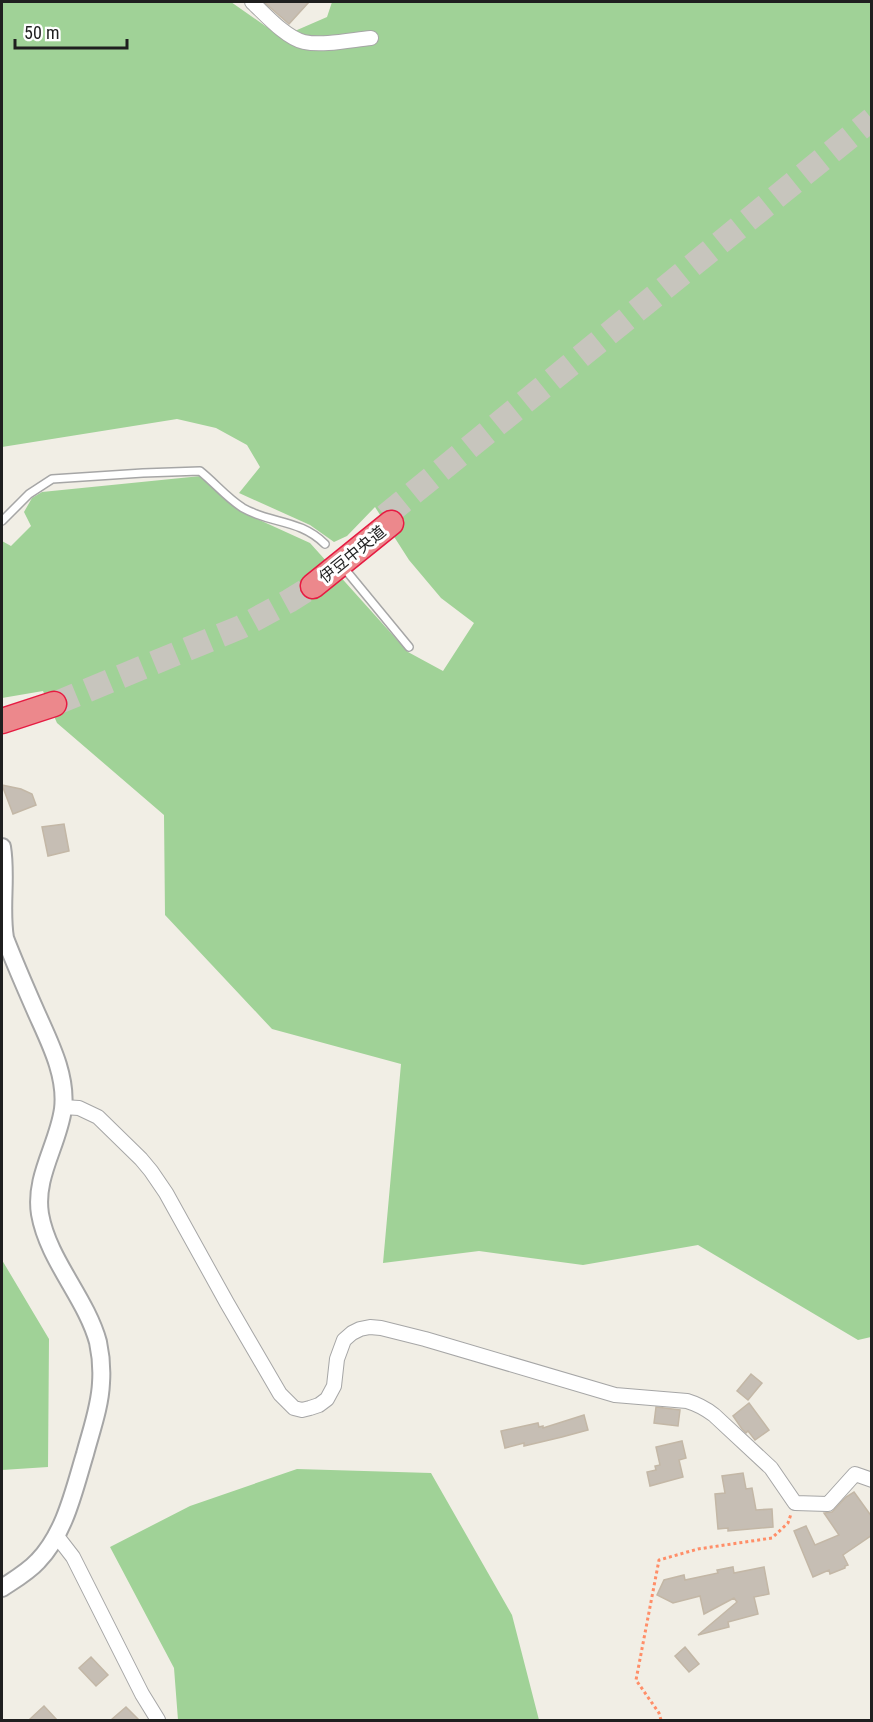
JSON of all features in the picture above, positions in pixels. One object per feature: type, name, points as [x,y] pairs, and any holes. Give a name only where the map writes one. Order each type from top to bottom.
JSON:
[{"type":"highway","name":"伊豆中央道","points":[[310,582],[388,520]]},
{"type":"highway","points":[[2,714],[52,701],[2,721]]},
{"type":"street","points":[[252,2],[283,30],[304,42],[370,39]]},
{"type":"street","points":[[2,847],[5,938],[55,1055],[62,1085],[63,1107],[58,1131],[42,1176],[38,1198],[40,1217],[48,1240],[91,1324],[98,1341],[101,1358],[101,1384],[96,1414],[71,1500],[56,1535],[38,1562],[2,1588]]},
{"type":"street","points":[[63,1107],[79,1108],[98,1117],[151,1171],[166,1192],[280,1394],[294,1408],[302,1410],[310,1408],[327,1399],[334,1386],[337,1359],[344,1340],[360,1329],[381,1328],[615,1395],[687,1401],[696,1404],[706,1409],[771,1468],[795,1503],[828,1504],[855,1474],[872,1480]]},
{"type":"street","points":[[56,1535],[73,1557],[142,1694],[158,1720]]},
{"type":"lane","points":[[2,521],[29,494],[52,479],[200,471],[226,496],[245,509],[270,519],[302,527],[325,544]]},
{"type":"lane","points":[[344,568],[409,647]]},
{"type":"path","points":[[661,1720],[659,1713],[636,1680],[659,1560],[698,1549],[772,1538],[788,1523],[795,1503]]},
{"type":"green space","points":[[2,2],[231,2],[281,37],[327,17],[332,2],[871,2],[871,1337],[858,1340],[698,1245],[583,1265],[479,1251],[383,1263],[401,1064],[272,1029],[165,915],[164,815],[57,723],[43,691],[2,698],[2,541],[11,546],[31,526],[24,512],[32,498],[42,492],[201,476],[244,513],[310,543],[408,652],[443,671],[474,623],[441,598],[409,560],[375,507],[347,536],[334,542],[310,525],[239,493],[260,467],[247,445],[216,428],[177,419],[2,447]]},
{"type":"green space","points":[[2,1260],[49,1339],[48,1467],[2,1470]]},
{"type":"green space","points":[[297,1469],[431,1473],[512,1615],[539,1720],[178,1720],[174,1668],[110,1547],[190,1506]]},
{"type":"building","points":[[264,2],[309,2],[289,24]]},
{"type":"building","points":[[2,785],[32,794],[36,805],[13,814]]},
{"type":"building","points":[[64,824],[69,851],[48,856],[42,827]]},
{"type":"building","points":[[751,1374],[762,1383],[748,1400],[737,1391]]},
{"type":"building","points":[[749,1403],[769,1430],[755,1440],[748,1431],[746,1433],[742,1429],[733,1416]]},
{"type":"building","points":[[656,1407],[680,1410],[678,1426],[654,1423]]},
{"type":"building","points":[[584,1415],[588,1430],[524,1446],[524,1443],[505,1448],[501,1431],[538,1423],[539,1427],[543,1426],[543,1428]]},
{"type":"building","points":[[682,1441],[686,1458],[679,1460],[683,1477],[650,1486],[647,1472],[656,1470],[655,1466],[660,1465],[656,1447]]},
{"type":"building","points":[[743,1473],[746,1489],[752,1488],[756,1510],[772,1509],[773,1527],[728,1531],[728,1528],[718,1529],[715,1494],[725,1493],[722,1476]]},
{"type":"building","points":[[854,1492],[872,1517],[872,1535],[843,1555],[848,1565],[845,1568],[830,1574],[829,1570],[813,1577],[794,1531],[806,1526],[815,1545],[839,1535],[824,1513],[832,1512]]},
{"type":"building","points":[[733,1567],[734,1573],[764,1567],[769,1594],[754,1597],[758,1614],[728,1622],[729,1627],[698,1635],[737,1602],[734,1598],[704,1614],[700,1596],[673,1603],[657,1595],[664,1580],[684,1575],[685,1580],[718,1573],[717,1570]]},
{"type":"building","points":[[685,1647],[699,1664],[689,1672],[675,1656]]},
{"type":"building","points":[[91,1657],[108,1675],[96,1686],[79,1668]]},
{"type":"building","points":[[44,1706],[57,1720],[29,1720]]},
{"type":"building","points":[[126,1707],[139,1720],[111,1720]]},
{"type":"tunnel","points":[[385,516],[872,119]]},
{"type":"tunnel","points":[[54,704],[241,627],[313,586]]}]
